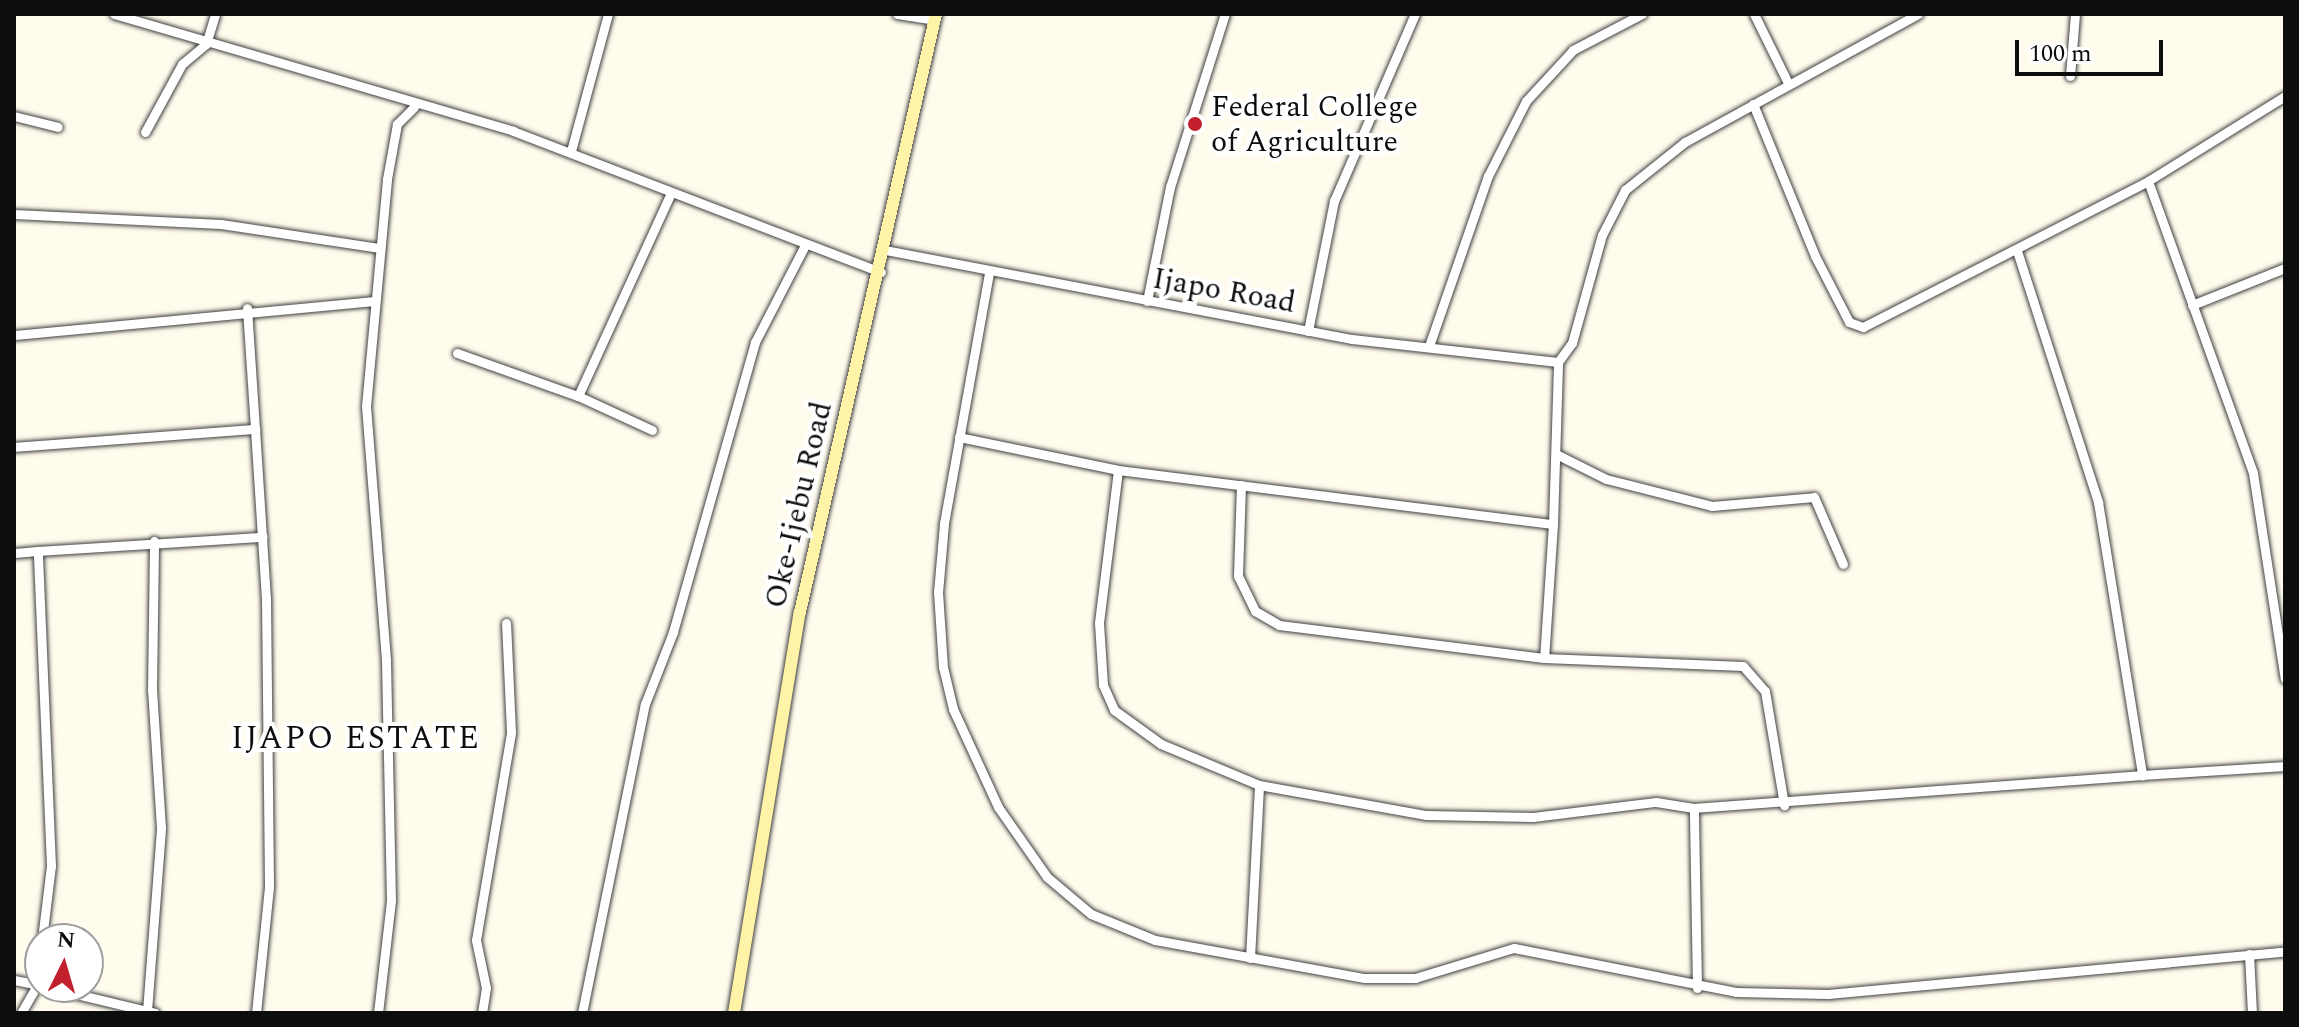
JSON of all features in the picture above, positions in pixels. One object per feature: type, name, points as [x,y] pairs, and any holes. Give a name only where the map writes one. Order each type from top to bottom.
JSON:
[{"type":"main road","name":"Oke-Ijebu Road","points":[[734,1013],[800,612],[881,272],[936,17]]},
{"type":"street","points":[[114,14],[414,107],[571,151],[670,195],[881,272]]},
{"type":"street","points":[[145,132],[174,76],[206,44],[215,14]]},
{"type":"street","points":[[571,151],[608,14]]},
{"type":"street","points":[[897,14],[936,17]]},
{"type":"street","points":[[1147,301],[1170,187],[1225,14]]},
{"type":"street","points":[[1308,331],[1334,201],[1415,14]]},
{"type":"street","points":[[1429,346],[1488,176],[1526,101],[1573,50],[1642,14]]},
{"type":"street","points":[[1754,14],[1788,83]]},
{"type":"street","points":[[1544,658],[1553,524],[1558,362],[1572,343],[1602,235],[1625,190],[1685,142],[1918,14]]},
{"type":"street","points":[[2070,76],[2075,14]]},
{"type":"street","points":[[1753,104],[1815,256],[1854,326],[1875,324],[2017,251],[2148,181],[2285,96]]},
{"type":"street","points":[[378,1013],[391,900],[385,645],[369,488],[372,301],[395,132],[414,107]]},
{"type":"street","points":[[14,116],[58,127]]},
{"type":"street","points":[[2148,181],[2253,473],[2284,656],[2285,679]]},
{"type":"street","points":[[578,396],[670,195]]},
{"type":"street","points":[[14,214],[221,224],[380,248]]},
{"type":"street","points":[[582,1013],[645,704],[673,632],[755,342],[805,245]]},
{"type":"street","name":"Ijapo Road","points":[[885,250],[989,273],[1308,331],[1558,362]]},
{"type":"street","points":[[2017,251],[2098,502],[2142,775]]},
{"type":"street","points":[[2192,305],[2285,268]]},
{"type":"street","points":[[989,273],[944,524],[939,632],[953,709],[998,807],[1047,877],[1091,914],[1155,940],[1389,980],[1514,948],[1697,988],[1828,994],[2285,952]]},
{"type":"street","points":[[14,335],[247,308],[372,301]]},
{"type":"street","points":[[247,308],[263,537],[269,887],[256,1013]]},
{"type":"street","points":[[457,353],[578,396],[652,430]]},
{"type":"street","points":[[14,447],[255,429]]},
{"type":"street","points":[[959,437],[1118,470],[1553,524]]},
{"type":"street","points":[[1556,454],[1621,484],[1712,506],[1814,497],[1843,564]]},
{"type":"street","points":[[1118,470],[1099,623],[1103,685],[1114,710],[1149,736],[1259,785],[1485,819],[1656,802],[1694,808],[1784,805],[2285,766]]},
{"type":"street","points":[[1241,485],[1238,576],[1255,611],[1279,625],[1544,658],[1752,671],[1765,691],[1784,805]]},
{"type":"street","points":[[14,553],[154,541],[263,537]]},
{"type":"street","points":[[104,1001],[151,1012],[161,828],[152,690],[154,541]]},
{"type":"street","points":[[38,551],[51,866],[44,923]]},
{"type":"street","points":[[482,1013],[486,988],[476,940],[511,732],[506,623]]},
{"type":"street","points":[[1250,958],[1259,785]]},
{"type":"street","points":[[1694,808],[1697,988]]},
{"type":"street","points":[[2249,954],[2252,1013]]},
{"type":"place","name":"Federal College of Agriculture","points":[[1195,124]]},
{"type":"district","name":"IJAPO ESTATE","points":[[356,739]]}]
